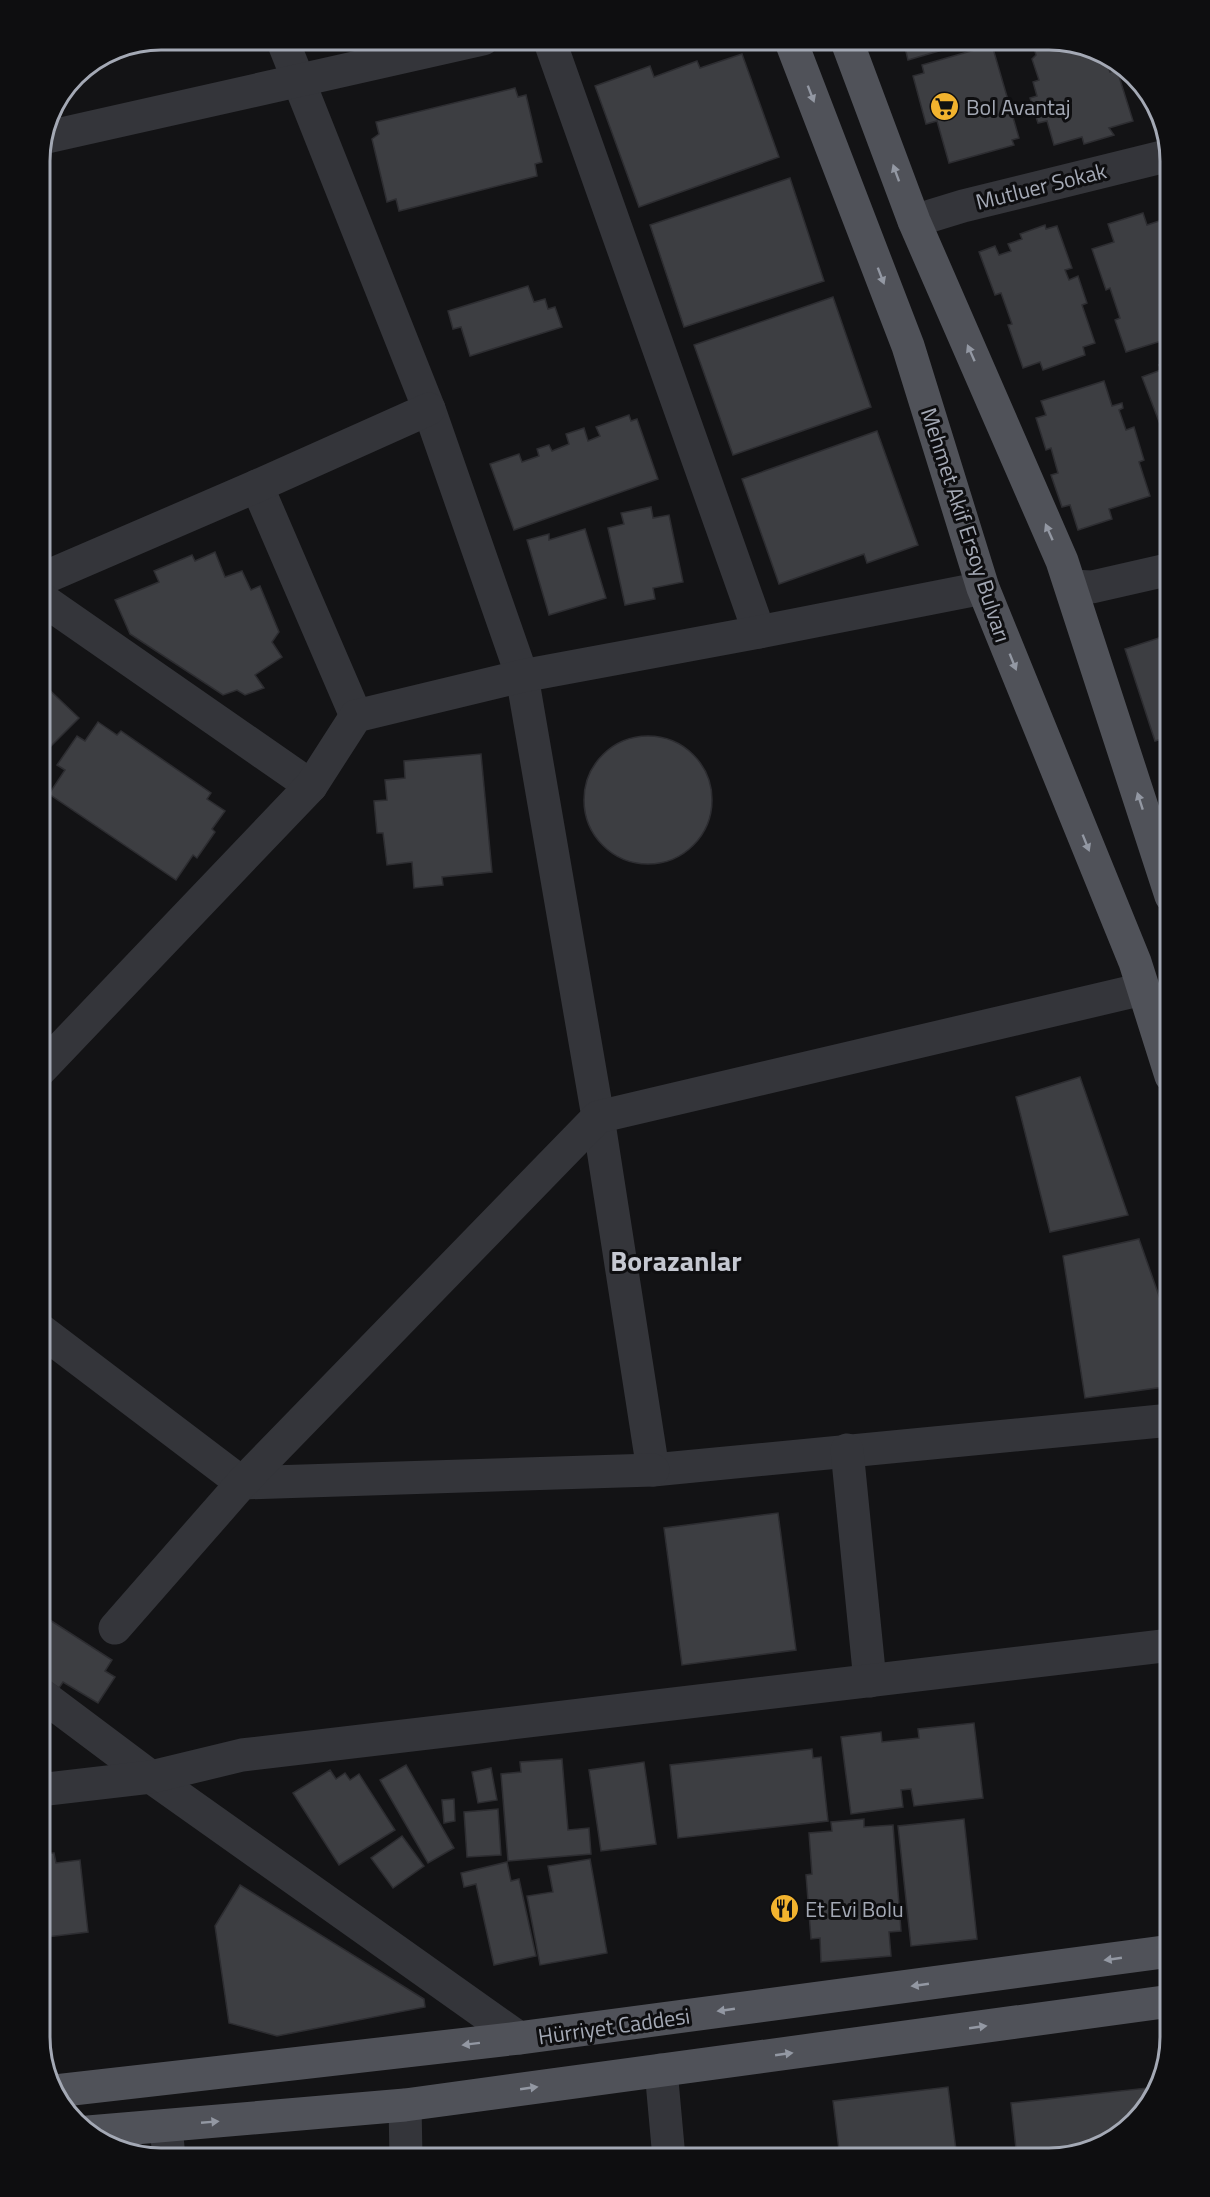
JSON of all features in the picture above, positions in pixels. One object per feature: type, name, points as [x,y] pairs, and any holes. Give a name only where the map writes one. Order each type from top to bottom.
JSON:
[{"type":"main road","name":"Mehmet Akif Ersoy Bulvarı","points":[[794,50],[908,346],[983,588],[1135,962],[1160,1042]]},
{"type":"main road","points":[[850,50],[914,221],[1062,561],[1160,862]]},
{"type":"main road","name":"Hürriyet Caddesi","points":[[63,2090],[519,2038],[1160,1952]]},
{"type":"main road","points":[[102,2131],[405,2105],[1160,2002]]},
{"type":"street","points":[[286,50],[429,409],[522,676],[598,1118],[652,1470]]},
{"type":"street","points":[[52,136],[435,50]]},
{"type":"street","points":[[553,50],[759,633]]},
{"type":"street","name":"Mutluer Sokak","points":[[914,221],[963,206],[1160,157]]},
{"type":"street","points":[[50,575],[429,409]]},
{"type":"street","points":[[257,486],[356,716]]},
{"type":"street","points":[[1071,586],[1092,587],[1160,572]]},
{"type":"street","points":[[50,1059],[311,786],[356,716],[522,676],[759,633],[983,588]]},
{"type":"street","points":[[50,605],[311,786]]},
{"type":"street","points":[[114,1628],[242,1483],[598,1118],[1143,989]]},
{"type":"street","points":[[50,1337],[242,1483],[652,1470],[1160,1421]]},
{"type":"street","points":[[847,1450],[870,1681]]},
{"type":"street","points":[[50,1789],[151,1777],[242,1755],[1160,1647]]},
{"type":"street","points":[[50,1701],[151,1777],[519,2038]]},
{"type":"street","points":[[661,2070],[668,2148]]},
{"type":"street","points":[[405,2105],[406,2147]]},
{"type":"street","points":[[166,2126],[168,2147]]},
{"type":"building","points":[[906,50],[942,50],[908,60]]},
{"type":"building","points":[[974,50],[993,50],[1019,138],[1012,140],[1014,145],[949,163],[937,121],[926,124],[913,76],[924,73],[922,65]]},
{"type":"building","points":[[1035,50],[1071,52],[1092,58],[1108,66],[1110,72],[1117,72],[1133,121],[1109,128],[1114,135],[1084,144],[1082,137],[1054,145],[1047,121],[1038,123],[1030,98],[1037,96],[1033,82],[1039,80],[1032,59],[1036,55]]},
{"type":"building","points":[[742,54],[779,157],[639,207],[595,86],[650,66],[654,77],[697,61],[700,68]]},
{"type":"building","points":[[515,88],[518,97],[526,95],[542,162],[535,164],[537,176],[399,211],[396,199],[387,202],[372,139],[379,134],[376,122]]},
{"type":"building","points":[[790,178],[824,281],[684,327],[650,225]]},
{"type":"building","points":[[1143,213],[1147,225],[1160,221],[1160,341],[1126,352],[1115,320],[1120,318],[1110,288],[1106,290],[1092,249],[1114,242],[1108,224]]},
{"type":"building","points":[[1045,225],[1046,229],[1057,226],[1072,268],[1065,270],[1069,280],[1078,276],[1087,303],[1082,305],[1095,343],[1083,347],[1085,355],[1043,370],[1040,362],[1023,368],[1008,325],[1012,324],[1001,293],[995,295],[979,252],[995,246],[999,255],[1011,251],[1008,244],[1022,239],[1020,234]]},
{"type":"building","points":[[528,286],[534,302],[545,299],[548,309],[555,307],[562,327],[470,356],[461,327],[453,329],[448,311]]},
{"type":"building","points":[[833,297],[871,407],[733,455],[694,345]]},
{"type":"building","points":[[1160,370],[1160,424],[1142,377]]},
{"type":"building","points":[[1104,381],[1112,406],[1122,403],[1123,408],[1119,410],[1126,430],[1134,427],[1144,460],[1139,462],[1150,496],[1109,509],[1112,519],[1078,530],[1070,505],[1062,507],[1051,475],[1058,473],[1051,448],[1046,450],[1036,418],[1046,415],[1041,401]]},
{"type":"building","points":[[629,415],[631,421],[637,419],[658,479],[514,530],[490,464],[519,454],[522,462],[539,456],[537,449],[549,445],[552,451],[569,444],[566,434],[584,428],[588,441],[600,436],[596,427]]},
{"type":"building","points":[[877,431],[918,545],[867,563],[864,554],[779,584],[742,479]]},
{"type":"building","points":[[651,507],[653,518],[669,515],[683,582],[653,588],[655,599],[625,605],[608,528],[624,524],[621,513]]},
{"type":"building","points":[[585,529],[606,598],[549,615],[527,540],[549,534],[549,540]]},
{"type":"building","points":[[215,552],[225,577],[242,571],[251,590],[260,586],[279,632],[272,642],[282,657],[255,675],[264,688],[245,695],[237,690],[223,695],[130,634],[115,600],[159,582],[154,571],[192,555],[195,561]]},
{"type":"building","points":[[1160,638],[1160,739],[1155,741],[1125,649]]},
{"type":"building","points":[[50,690],[79,718],[50,747]]},
{"type":"building","points":[[98,722],[117,735],[121,731],[211,793],[207,799],[225,811],[212,829],[215,832],[197,858],[193,855],[176,880],[50,795],[65,770],[57,765],[77,736],[85,741]]},
{"type":"building","points":[[648,736],[661,737],[684,746],[702,764],[711,787],[711,813],[702,836],[684,854],[661,863],[648,864],[635,863],[612,854],[594,836],[585,813],[584,800],[585,787],[594,764],[612,746],[635,737]]},
{"type":"building","points":[[481,754],[492,872],[442,877],[443,885],[414,888],[412,862],[387,865],[383,833],[377,833],[374,801],[387,800],[385,780],[405,778],[404,761]]},
{"type":"building","points":[[1080,1077],[1128,1215],[1050,1232],[1016,1097]]},
{"type":"building","points":[[1139,1239],[1160,1299],[1160,1388],[1085,1398],[1063,1256]]},
{"type":"building","points":[[778,1513],[796,1650],[682,1665],[664,1528]]},
{"type":"building","points":[[50,1620],[112,1660],[105,1671],[115,1677],[98,1703],[63,1682],[59,1688],[50,1682]]},
{"type":"building","points":[[974,1723],[983,1798],[914,1806],[911,1789],[901,1790],[903,1807],[851,1814],[841,1737],[881,1732],[882,1742],[919,1738],[918,1729]]},
{"type":"building","points":[[812,1749],[813,1758],[821,1757],[828,1821],[678,1838],[670,1765]]},
{"type":"building","points":[[562,1759],[568,1830],[589,1828],[591,1854],[508,1861],[501,1774],[521,1772],[520,1762]]},
{"type":"building","points":[[644,1762],[656,1844],[601,1851],[589,1770]]},
{"type":"building","points":[[406,1765],[454,1848],[428,1863],[380,1780]]},
{"type":"building","points":[[491,1768],[497,1800],[478,1803],[472,1772]]},
{"type":"building","points":[[330,1770],[336,1779],[345,1773],[350,1780],[359,1774],[395,1830],[339,1865],[293,1793]]},
{"type":"building","points":[[454,1799],[455,1821],[444,1823],[442,1800]]},
{"type":"building","points":[[498,1809],[501,1855],[467,1857],[464,1812]]},
{"type":"building","points":[[864,1819],[864,1827],[893,1825],[901,1931],[889,1932],[891,1956],[821,1962],[820,1938],[811,1939],[806,1875],[812,1874],[809,1833],[832,1831],[831,1822]]},
{"type":"building","points":[[964,1819],[977,1939],[911,1946],[898,1826]]},
{"type":"building","points":[[402,1836],[424,1866],[393,1888],[371,1858]]},
{"type":"building","points":[[50,1853],[54,1853],[56,1863],[80,1860],[88,1932],[50,1937]]},
{"type":"building","points":[[590,1859],[607,1953],[540,1965],[527,1896],[553,1892],[548,1866]]},
{"type":"building","points":[[507,1862],[511,1881],[519,1879],[536,1956],[494,1965],[476,1884],[464,1887],[461,1873]]},
{"type":"building","points":[[240,1885],[424,1999],[425,2007],[277,2036],[229,2023],[215,1926]]},
{"type":"building","points":[[948,2087],[956,2148],[839,2148],[833,2101]]},
{"type":"building","points":[[1148,2088],[1133,2110],[1111,2129],[1078,2144],[1049,2148],[1016,2148],[1011,2103]]},
{"type":"place","name":"Bol Avantaj","points":[[945,107]]},
{"type":"place","name":"Et Evi Bolu","points":[[784,1909]]},
{"type":"district","name":"Borazanlar","points":[[676,1260]]}]
